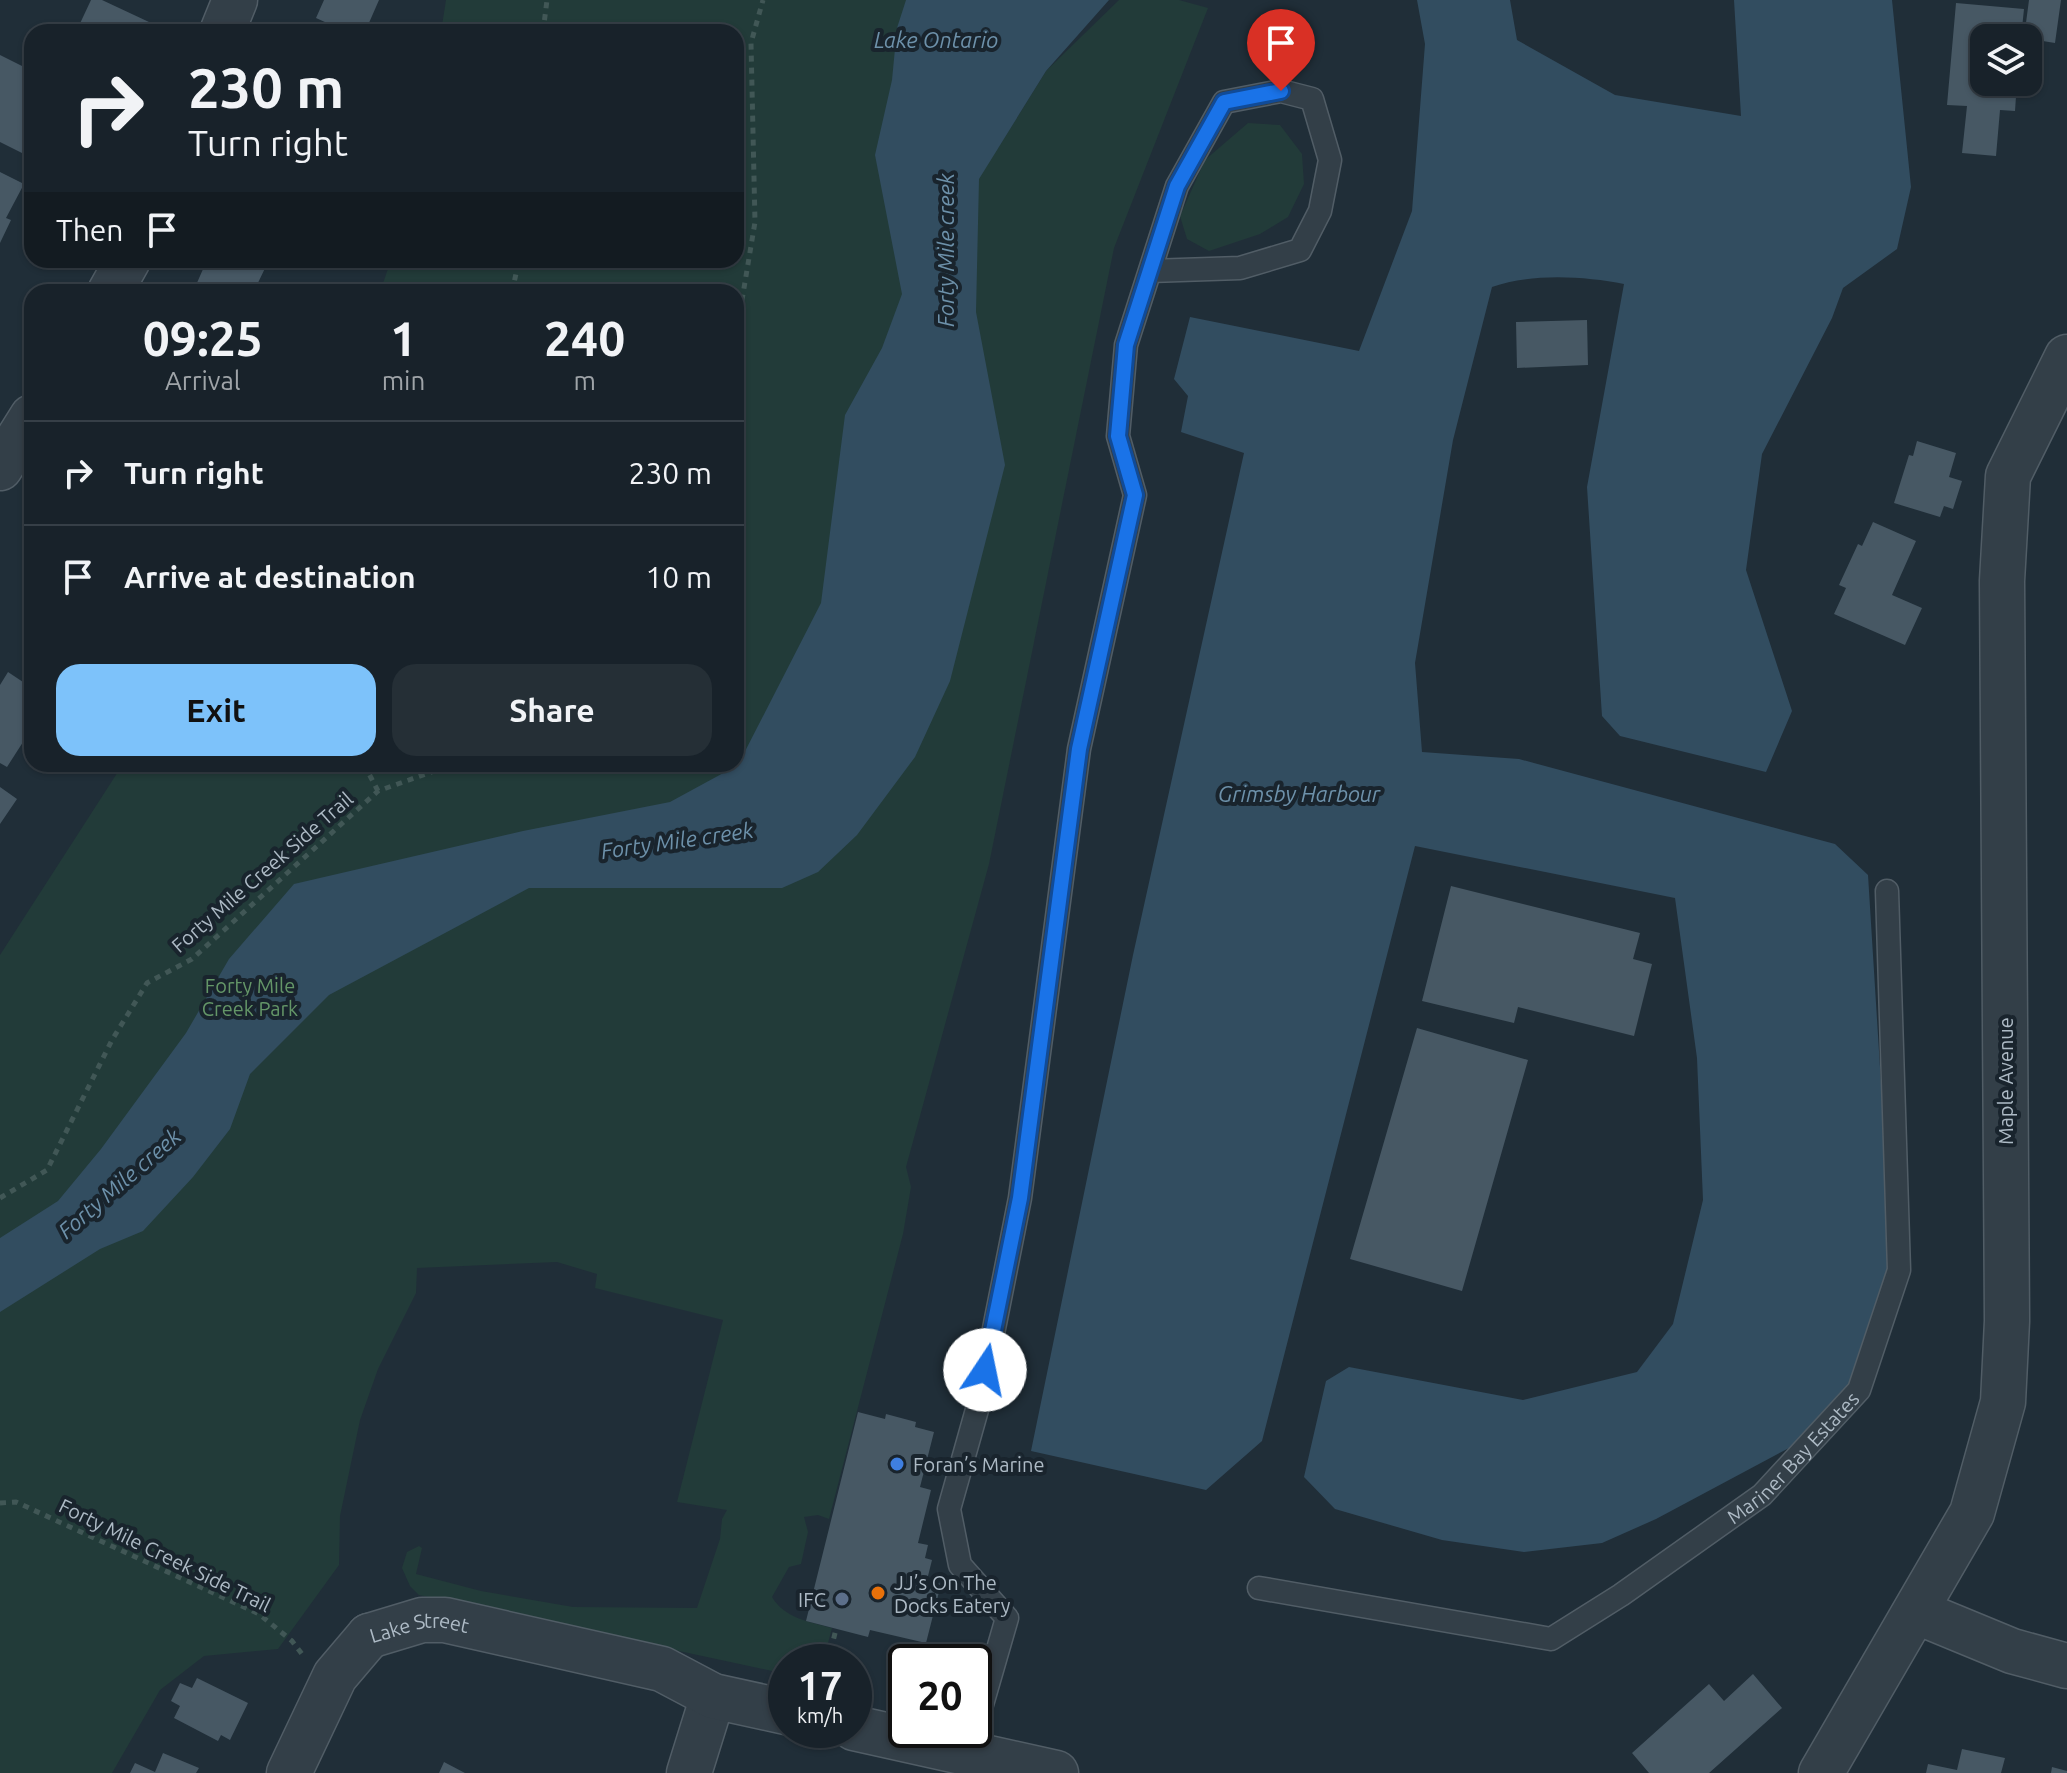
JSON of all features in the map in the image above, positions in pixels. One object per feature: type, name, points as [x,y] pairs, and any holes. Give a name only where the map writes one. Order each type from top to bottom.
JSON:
[{"type":"street","points":[[225,24],[235,0]]},
{"type":"street","name":"Maple Avenue","points":[[1821,1773],[1972,1513],[2003,1402],[2007,1321],[2002,581],[2008,476],[2067,357]]},
{"type":"street","points":[[0,468],[24,430]]},
{"type":"street","points":[[1915,1611],[2012,1651],[2067,1666]]},
{"type":"street","name":"Lake Street","points":[[289,1773],[335,1676],[369,1636],[660,1699],[713,1696],[768,1708]]},
{"type":"street","points":[[689,1773],[713,1696]]},
{"type":"street","points":[[872,1732],[1056,1773]]},
{"type":"lane","points":[[968,1753],[1007,1618],[960,1565],[949,1509],[980,1399],[1020,1198],[1079,749],[1135,495],[1118,436],[1126,345],[1177,186],[1224,102],[1281,91],[1312,99],[1330,160],[1320,211],[1300,250],[1240,268],[1150,271]]},
{"type":"lane","name":"Mariner Bay Estates","points":[[1259,1588],[1551,1639],[1621,1595],[1762,1495],[1859,1390],[1899,1270],[1887,891]]},
{"type":"path","points":[[544,24],[547,0]]},
{"type":"path","points":[[744,288],[755,222],[751,43],[763,0]]},
{"type":"path","name":"Forty Mile Creek Side Trail","points":[[368,772],[378,791]]},
{"type":"path","name":"Forty Mile Creek Side Trail","points":[[0,1198],[47,1170],[112,1040],[147,983],[192,959],[378,791],[431,772]]},
{"type":"path","name":"Forty Mile Creek Side Trail","points":[[0,1503],[16,1502],[259,1614],[292,1641],[305,1658]]},
{"type":"path","points":[[832,1644],[836,1629]]},
{"type":"green space","name":"Forty Mile Creek Park","points":[[446,0],[914,0],[998,148],[1046,71],[1119,0],[1179,0],[1208,8],[1114,248],[989,864],[906,1167],[911,1187],[903,1234],[829,1519],[818,1515],[804,1517],[808,1532],[801,1564],[789,1567],[772,1597],[790,1614],[832,1628],[828,1644],[768,1644],[768,1670],[419,1595],[410,1586],[402,1568],[407,1552],[419,1546],[422,1548],[416,1574],[481,1591],[573,1607],[697,1608],[727,1510],[677,1502],[723,1320],[595,1288],[597,1274],[557,1262],[417,1268],[416,1293],[378,1369],[360,1420],[340,1516],[339,1565],[278,1649],[204,1656],[160,1690],[112,1773],[0,1773],[0,955],[118,772],[744,772],[744,284],[383,284],[388,268],[744,268],[744,24],[442,24]]},
{"type":"green space","points":[[1248,123],[1280,125],[1302,154],[1304,184],[1288,217],[1260,234],[1209,251],[1187,239],[1180,216],[1205,160]]},
{"type":"water","points":[[906,0],[1109,0],[1046,71],[979,179],[976,312],[1005,465],[950,681],[915,757],[857,835],[818,872],[782,888],[529,888],[329,995],[250,1074],[230,1129],[193,1177],[143,1231],[100,1249],[0,1312],[0,1238],[58,1201],[101,1149],[186,1033],[229,959],[294,884],[523,831],[670,802],[725,772],[744,772],[744,753],[821,603],[845,415],[882,348],[902,294],[875,155],[892,80],[897,28]]},
{"type":"water","name":"Grimsby Harbour","points":[[1417,0],[1510,0],[1517,40],[1615,95],[1741,116],[1734,0],[1892,0],[1911,187],[1897,249],[1843,288],[1832,318],[1762,454],[1746,570],[1792,711],[1766,772],[1620,736],[1602,716],[1587,487],[1624,284],[1558,277],[1492,287],[1453,440],[1415,663],[1422,752],[1519,759],[1835,844],[1868,875],[1892,1260],[1874,1368],[1789,1448],[1656,1519],[1602,1543],[1524,1552],[1442,1540],[1335,1509],[1304,1477],[1326,1381],[1349,1367],[1523,1400],[1637,1372],[1673,1324],[1703,1200],[1697,1058],[1675,898],[1415,846],[1262,1441],[1206,1490],[1031,1451],[1133,955],[1244,453],[1181,432],[1188,396],[1174,379],[1190,317],[1359,351],[1412,211],[1425,44]]},
{"type":"building","points":[[91,0],[102,0],[149,22],[148,24],[80,24]]},
{"type":"building","points":[[324,0],[379,0],[368,24],[329,24],[316,18]]},
{"type":"building","points":[[2029,0],[2061,0],[2055,43],[2042,41],[2042,24],[2026,24]]},
{"type":"building","points":[[1956,3],[2024,9],[2022,24],[1970,24],[1970,96],[2016,96],[2015,111],[2000,110],[1996,156],[1962,153],[1967,106],[1947,105]]},
{"type":"building","points":[[0,55],[24,67],[24,154],[0,142]]},
{"type":"building","points":[[0,172],[24,184],[6,218],[11,220],[0,243]]},
{"type":"building","points":[[204,268],[265,268],[257,284],[196,284]]},
{"type":"building","points":[[1587,320],[1588,365],[1517,368],[1516,322]]},
{"type":"building","points":[[1917,441],[1956,453],[1949,477],[1962,481],[1953,509],[1944,506],[1940,517],[1894,503],[1909,455],[1913,456]]},
{"type":"building","points":[[1873,522],[1916,541],[1892,595],[1922,608],[1905,645],[1834,614],[1846,588],[1839,585],[1858,544],[1862,546]]},
{"type":"building","points":[[8,672],[24,683],[24,740],[7,767],[0,763],[0,685]]},
{"type":"building","points":[[0,787],[17,799],[0,824]]},
{"type":"building","points":[[1451,886],[1640,933],[1633,959],[1652,964],[1634,1036],[1518,1007],[1514,1023],[1422,1001]]},
{"type":"building","points":[[1417,1028],[1528,1060],[1462,1291],[1350,1259]]},
{"type":"building","points":[[858,1412],[885,1419],[886,1414],[916,1422],[915,1427],[934,1432],[920,1487],[931,1490],[918,1543],[928,1545],[925,1558],[932,1560],[927,1580],[941,1584],[926,1643],[870,1630],[868,1637],[806,1621]]},
{"type":"building","points":[[1753,1674],[1782,1708],[1709,1773],[1649,1773],[1632,1753],[1709,1684],[1724,1701]]},
{"type":"building","points":[[197,1678],[248,1703],[230,1740],[221,1735],[218,1741],[174,1718],[180,1706],[171,1701],[180,1683],[192,1688]]},
{"type":"building","points":[[1962,1749],[2005,1758],[2001,1773],[1926,1773],[1928,1764],[1957,1770]]},
{"type":"building","points":[[163,1753],[199,1768],[196,1773],[130,1773],[135,1763],[155,1772]]},
{"type":"building","points":[[444,1762],[465,1773],[439,1773]]},
{"type":"building","points":[[2052,1767],[2067,1771],[2067,1773],[2051,1773]]},
{"type":"place","name":"Foran’s Marine","points":[[897,1464]]},
{"type":"place","name":"JJ’s On The Docks Eatery","points":[[878,1593]]},
{"type":"place","name":"IFC","points":[[842,1599]]},
{"type":"route","points":[[985,1370],[1020,1198],[1079,749],[1135,495],[1118,436],[1126,345],[1177,186],[1224,102],[1281,91]]},
{"type":"water label","name":"Lake Ontario","points":[[936,39]]},
{"type":"water label","name":"Forty Mile creek","points":[[945,250]]},
{"type":"water label","name":"Forty Mile creek","points":[[677,840]]},
{"type":"water label","name":"Forty Mile creek","points":[[119,1183]]}]
